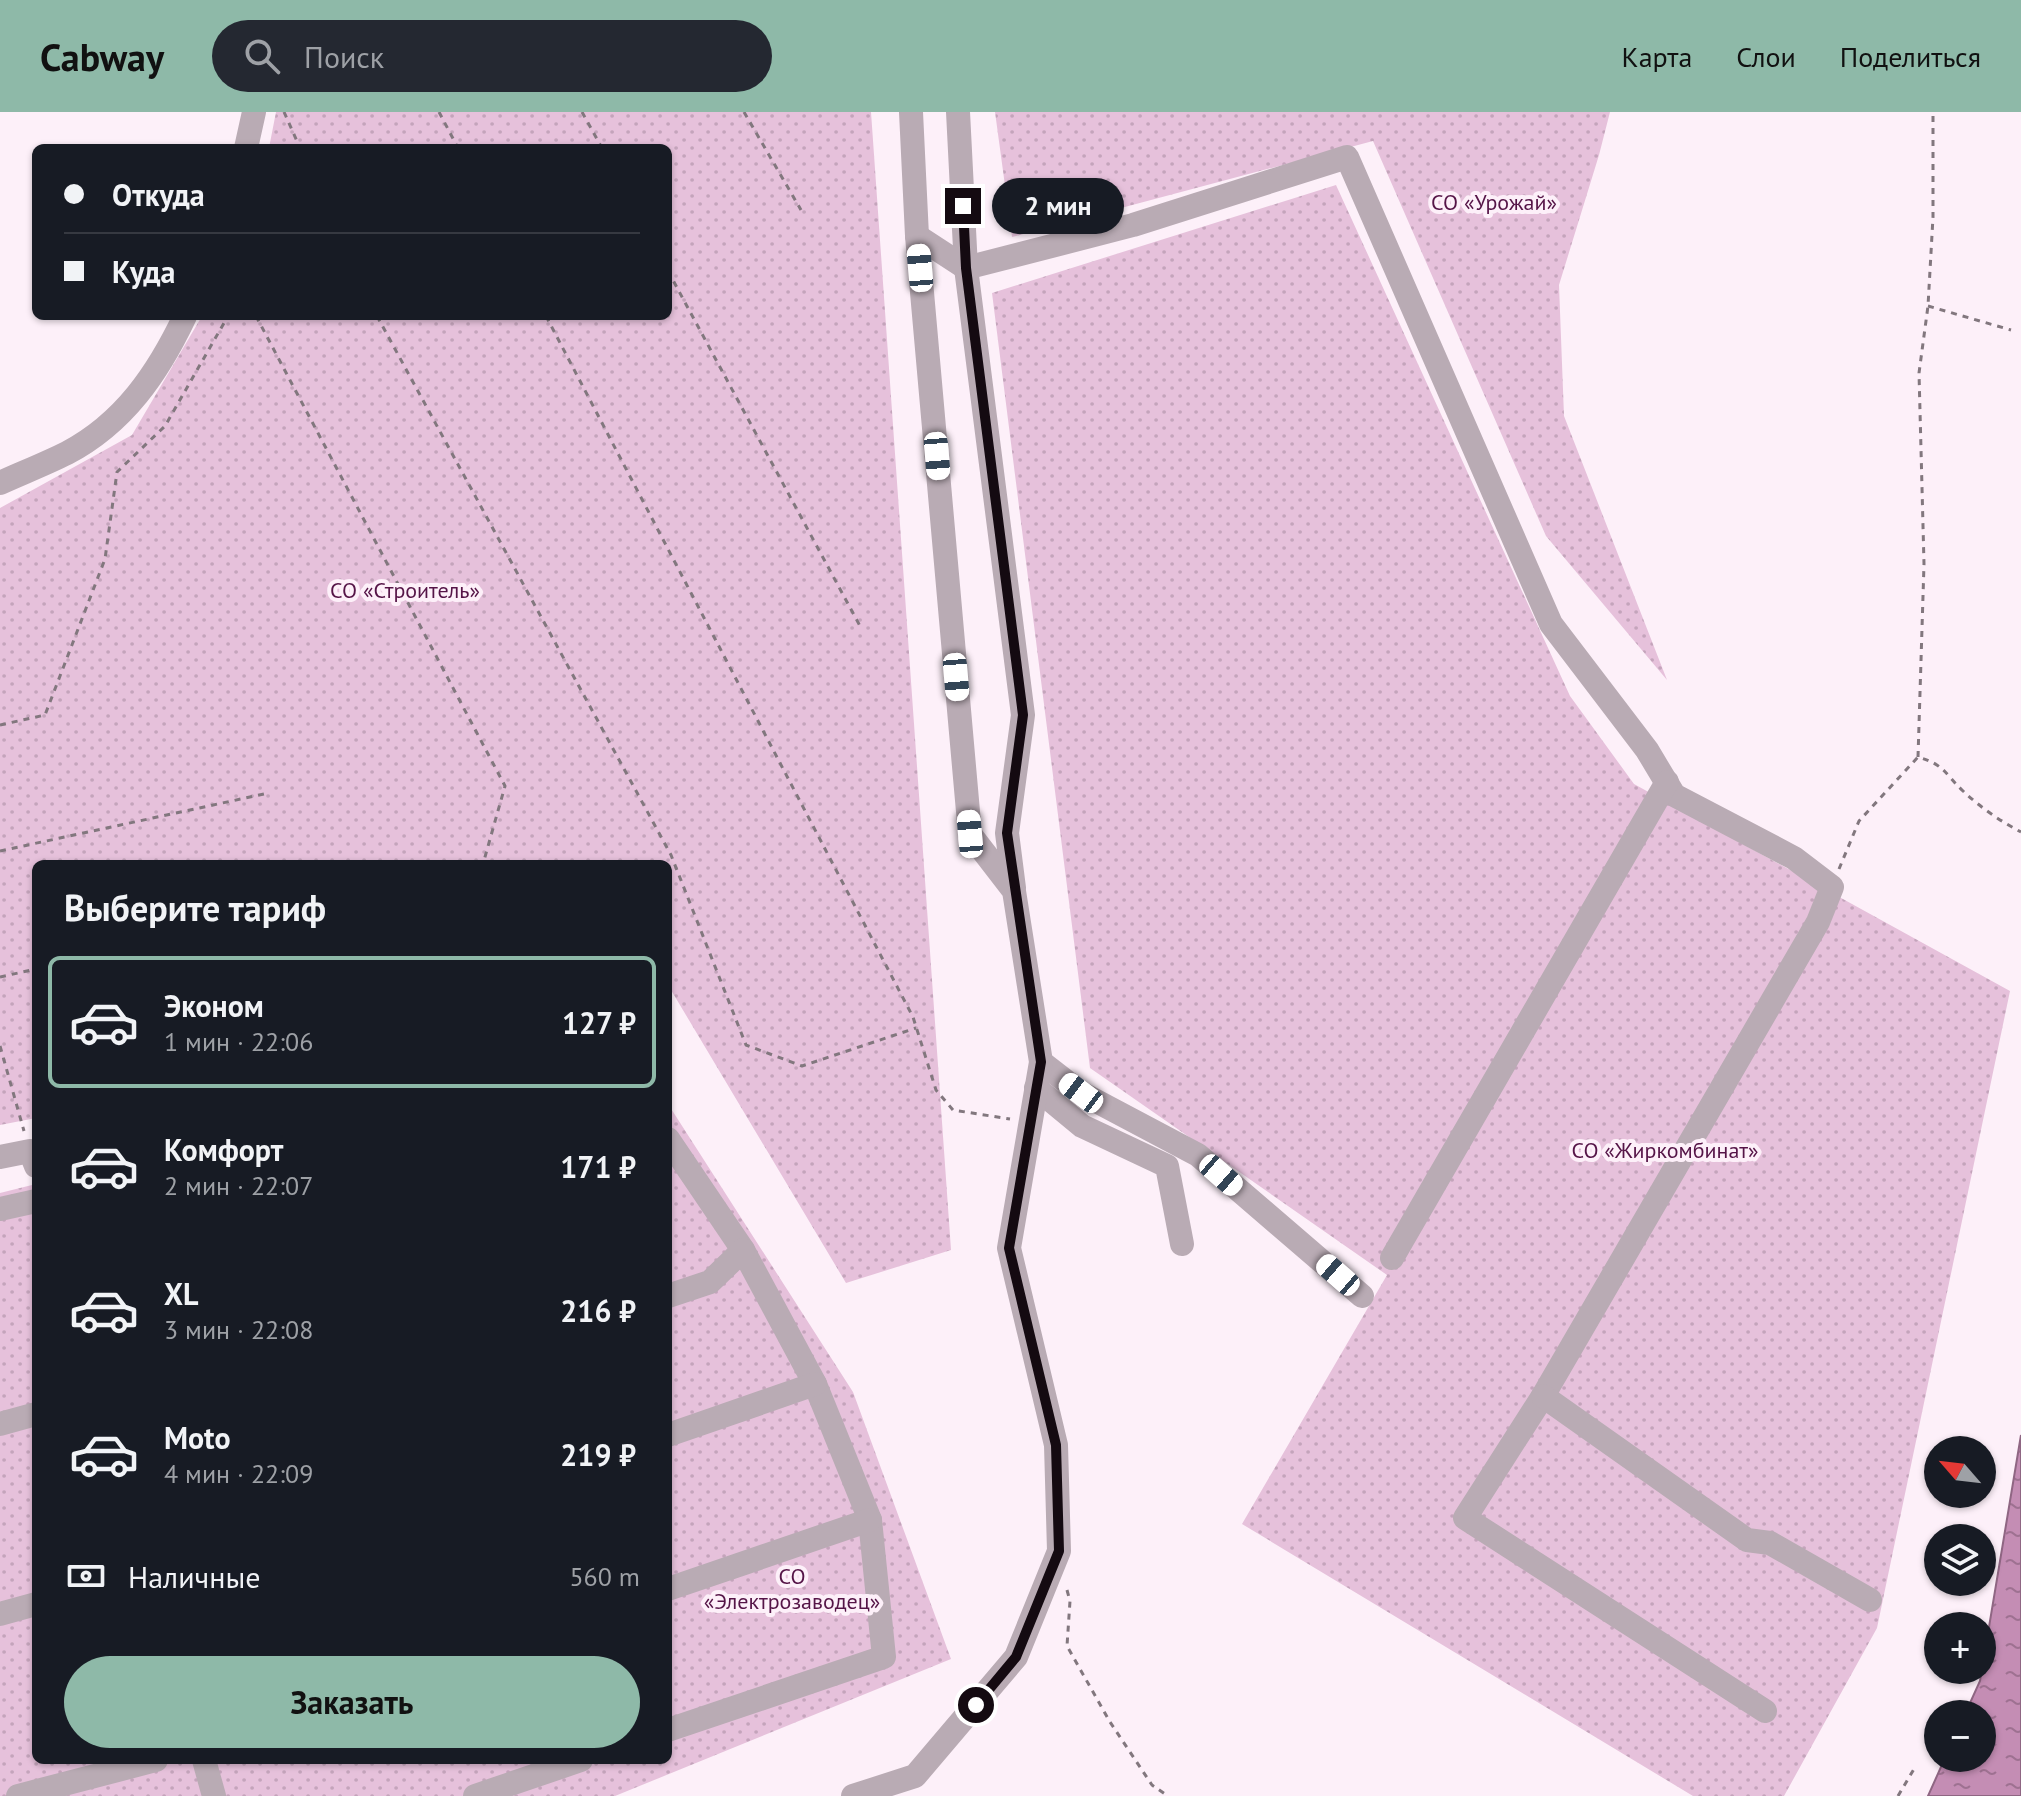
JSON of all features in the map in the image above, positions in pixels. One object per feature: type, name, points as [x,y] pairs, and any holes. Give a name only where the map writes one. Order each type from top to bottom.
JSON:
[{"type":"lane","points":[[247,144],[254,112]]},
{"type":"lane","points":[[911,112],[917,236],[970,834],[1014,891]]},
{"type":"lane","points":[[853,1796],[915,1776],[1016,1657],[1059,1551],[1056,1445],[1009,1248],[1041,1062],[1007,833],[1023,715],[966,268],[958,112]]},
{"type":"lane","points":[[917,236],[966,268],[1133,225],[1347,157],[1551,624],[1647,750],[1674,795],[1794,858],[1832,887],[1818,922],[1543,1396],[1465,1518],[1765,1711]]},
{"type":"lane","points":[[0,483],[68,452],[102,430],[134,400],[161,364],[183,320]]},
{"type":"lane","points":[[1392,1258],[1667,782]]},
{"type":"lane","points":[[1041,1062],[1081,1093],[1198,1155],[1362,1296]]},
{"type":"lane","points":[[1036,1088],[1082,1126],[1167,1166],[1182,1244]]},
{"type":"lane","points":[[672,1149],[743,1250],[815,1384],[870,1520],[884,1657],[672,1729]]},
{"type":"lane","points":[[0,1157],[32,1159]]},
{"type":"lane","points":[[0,1209],[32,1202]]},
{"type":"lane","points":[[672,1295],[710,1282],[743,1250]]},
{"type":"lane","points":[[672,1434],[815,1384]]},
{"type":"lane","points":[[1543,1396],[1747,1540],[1770,1543],[1870,1600]]},
{"type":"lane","points":[[0,1424],[32,1415]]},
{"type":"lane","points":[[672,1588],[870,1520]]},
{"type":"lane","points":[[0,1614],[32,1605]]},
{"type":"lane","points":[[18,1796],[141,1764]]},
{"type":"lane","points":[[205,1764],[214,1796]]},
{"type":"lane","points":[[475,1796],[569,1764]]},
{"type":"path","points":[[284,112],[298,144]]},
{"type":"path","points":[[439,112],[456,144]]},
{"type":"path","points":[[582,112],[600,144]]},
{"type":"path","points":[[744,112],[801,210]]},
{"type":"path","points":[[1832,887],[1859,821],[1918,757],[1924,564],[1919,373],[1928,306],[1933,217],[1933,112]]},
{"type":"path","points":[[672,278],[860,626]]},
{"type":"path","points":[[1928,306],[2011,330]]},
{"type":"path","points":[[0,725],[45,715],[105,559],[117,472],[165,426],[226,320]]},
{"type":"path","points":[[258,320],[505,786],[484,860]]},
{"type":"path","points":[[379,320],[671,855],[746,1045],[802,1066],[916,1028]]},
{"type":"path","points":[[548,320],[916,1028],[936,1090],[953,1110],[1030,1123]]},
{"type":"path","points":[[1918,757],[1937,763],[1964,792],[2021,832]]},
{"type":"path","points":[[0,851],[264,794]]},
{"type":"path","points":[[0,977],[32,970]]},
{"type":"path","points":[[0,1046],[32,1156]]},
{"type":"path","points":[[1067,1588],[1070,1601],[1067,1646],[1110,1722],[1152,1785],[1168,1796]]},
{"type":"path","points":[[1898,1796],[1914,1769]]},
{"type":"green space","name":"СО «Строитель»","points":[[276,112],[871,112],[951,1250],[846,1283],[672,992],[672,860],[32,860],[32,1119],[0,1125],[0,508],[132,435],[200,320],[672,320],[672,144],[270,144]]},
{"type":"green space","name":"СО «Урожай»","points":[[995,112],[1610,112],[1559,285],[1564,416],[1667,680],[1546,536],[1373,141],[1012,237]]},
{"type":"green space","name":"СО «Жиркомбинат»","points":[[1336,185],[1570,696],[1634,784],[2010,991],[1877,1628],[1784,1796],[1693,1796],[1242,1524],[1387,1275],[1090,1068],[992,293]]},
{"type":"green space","name":"СО «Электрозаводец»","points":[[672,1110],[853,1392],[951,1659],[615,1796],[0,1796],[0,1193],[32,1185],[32,1764],[672,1764]]},
{"type":"water","points":[[2021,1435],[2021,1796],[1928,1796],[1939,1772],[1996,1772],[1996,1700],[1971,1700],[1979,1684],[1996,1684],[1996,1612],[1992,1612]]},
{"type":"route","points":[[963,206],[966,268],[1023,715],[1007,833],[1041,1062],[1009,1248],[1056,1445],[1059,1551],[1016,1657],[976,1705]]}]
